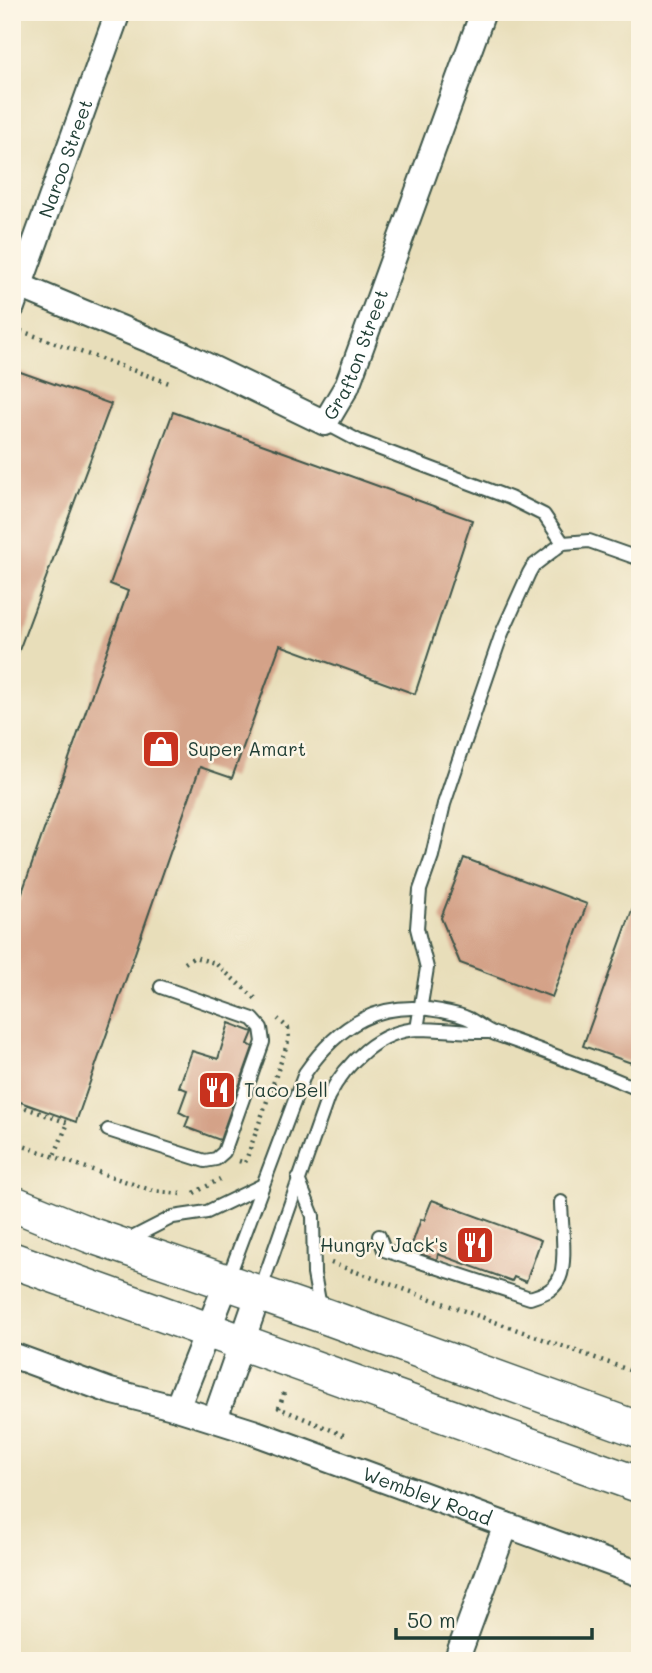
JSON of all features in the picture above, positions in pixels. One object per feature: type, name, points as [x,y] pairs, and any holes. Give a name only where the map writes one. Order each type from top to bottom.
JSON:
[{"type":"main road","points":[[12,1203],[90,1235],[322,1315],[640,1430]]},
{"type":"main road","points":[[12,1260],[640,1485]]},
{"type":"street","name":"Naroo Street","points":[[16,296],[118,12]]},
{"type":"street","name":"Grafton Street","points":[[16,296],[183,354],[325,423],[347,386],[484,12]]},
{"type":"street","points":[[177,1408],[227,1282]]},
{"type":"street","points":[[215,1419],[259,1293]]},
{"type":"street","name":"Wembley Road","points":[[12,1354],[99,1387],[215,1419],[640,1574]]},
{"type":"street","points":[[456,1661],[506,1525]]},
{"type":"lane","points":[[325,423],[359,441],[510,498],[544,514],[563,543]]},
{"type":"lane","points":[[417,1029],[427,968],[417,928],[418,908],[444,804],[502,633],[529,572],[563,543],[589,541],[640,559]]},
{"type":"lane","points":[[108,1129],[205,1161],[216,1159],[224,1152],[263,1042],[261,1028],[253,1019],[161,987]]},
{"type":"lane","points":[[227,1282],[305,1073],[320,1052],[341,1032],[367,1016],[386,1009],[421,1007],[467,1018],[489,1032],[595,1070],[640,1090]]},
{"type":"lane","points":[[259,1293],[323,1110],[337,1080],[377,1042],[394,1034],[417,1029],[489,1032]]},
{"type":"lane","points":[[298,1179],[313,1216],[314,1274],[322,1315]]},
{"type":"lane","points":[[120,1244],[173,1217],[207,1212],[263,1185]]},
{"type":"lane","points":[[379,1236],[384,1250],[530,1298],[548,1292],[560,1279],[563,1265],[561,1202]]},
{"type":"path","points":[[12,328],[172,384]]},
{"type":"path","points":[[185,963],[194,957],[215,963],[263,1005]]},
{"type":"path","points":[[234,1167],[239,1161],[245,1163],[289,1039],[288,1028],[271,1013]]},
{"type":"path","points":[[12,1103],[68,1123],[54,1157]]},
{"type":"path","points":[[12,1142],[153,1191],[178,1194],[196,1192],[230,1172]]},
{"type":"path","points":[[327,1261],[640,1374]]},
{"type":"building","points":[[12,369],[111,404],[18,653],[12,651]]},
{"type":"building","points":[[173,412],[472,520],[415,694],[280,645],[232,778],[200,767],[76,1122],[12,1099],[12,921],[128,591],[110,584]]},
{"type":"building","points":[[464,858],[587,904],[552,997],[460,963],[441,918]]},
{"type":"building","points":[[640,891],[640,1066],[583,1046]]},
{"type":"building","points":[[229,1023],[253,1032],[248,1044],[253,1047],[220,1140],[185,1127],[189,1117],[179,1112],[187,1090],[179,1087],[192,1051],[218,1059]]},
{"type":"building","name":"Hungry Jack's","points":[[432,1200],[541,1240],[526,1282],[514,1277],[512,1281],[438,1254],[437,1260],[410,1250],[421,1219],[424,1220]]},
{"type":"place","name":"Super Amart","points":[[161,749]]},
{"type":"place","name":"Taco Bell","points":[[217,1090]]},
{"type":"place","name":"Hungry Jack's","points":[[475,1245]]}]
